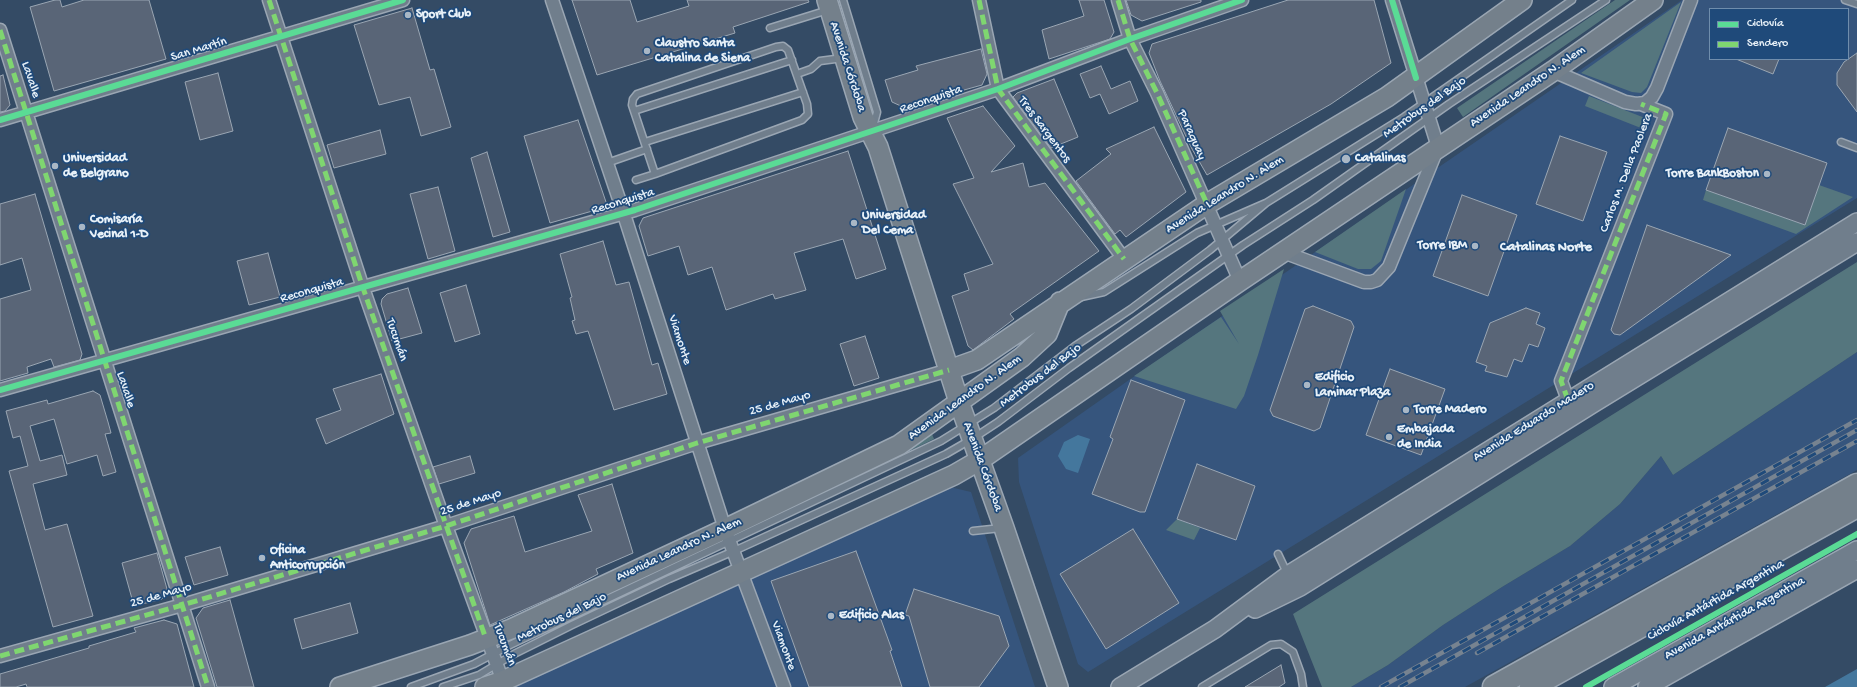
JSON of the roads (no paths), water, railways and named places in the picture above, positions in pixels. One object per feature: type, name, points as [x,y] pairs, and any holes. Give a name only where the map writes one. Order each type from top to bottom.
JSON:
[{"type":"highway","points":[[1494,687],[1857,485]]},
{"type":"highway","points":[[1531,687],[1857,506]]},
{"type":"main road","name":"Avenida Leandro N. Alem","points":[[495,669],[730,540],[899,444],[1022,357],[1047,334],[1060,302],[1207,204],[1416,78],[1522,0]]},
{"type":"main road","name":"Avenida Leandro N. Alem","points":[[340,687],[495,669],[741,572],[954,475],[980,460],[1240,281],[1553,71],[1653,0]]},
{"type":"main road","name":"Avenida Córdoba","points":[[830,2],[844,58],[863,117],[878,147],[959,402],[1058,687]]},
{"type":"main road","name":"Avenida Eduardo Madero","points":[[1120,687],[1215,629],[1288,575],[1857,222]]},
{"type":"main road","name":"Avenida Eduardo Madero","points":[[1215,629],[1300,587],[1594,402],[1857,242]]},
{"type":"main road","points":[[949,370],[977,360],[1060,302]]},
{"type":"main road","name":"Avenida Antártida Argentina","points":[[1613,687],[1857,550]]},
{"type":"main road","name":"Avenida Antártida Argentina","points":[[1647,687],[1857,569]]},
{"type":"street","name":"Tucumán","points":[[268,0],[363,288],[495,669]]},
{"type":"street","name":"San Martín","points":[[0,120],[403,0]]},
{"type":"street","name":"Viamonte","points":[[552,0],[624,214],[730,540],[784,687]]},
{"type":"street","name":"Tres Sargentos","points":[[979,0],[998,89],[1124,259]]},
{"type":"street","name":"Paraguay","points":[[1118,0],[1130,39],[1157,93],[1240,281]]},
{"type":"street","name":"Reconquista","points":[[0,390],[624,214],[998,89],[1130,39],[1242,0]]},
{"type":"street","points":[[1284,252],[1364,282],[1377,280],[1389,267],[1438,147],[1392,0]]},
{"type":"street","name":"Carlos M. Della Paolera","points":[[1641,104],[1649,101],[1654,93],[1691,0]]},
{"type":"street","name":"Lavalle","points":[[0,30],[208,687]]},
{"type":"street","name":"Carlos M. Della Paolera","points":[[1553,71],[1625,102],[1641,104],[1666,114],[1561,381],[1568,400]]},
{"type":"street","name":"25 de Mayo","points":[[0,656],[181,605],[446,526],[698,443],[949,370]]},
{"type":"lane","name":"Metrobus del Bajo","points":[[1060,302],[1104,292],[1197,233],[1266,203],[1392,125],[1572,0]]},
{"type":"lane","name":"Metrobus del Bajo","points":[[443,687],[495,669],[514,654],[669,579],[730,540],[941,441],[998,422],[1069,368],[1229,256],[1313,200],[1430,118],[1606,0]]},
{"type":"lane","points":[[1845,0],[1857,4]]},
{"type":"lane","points":[[770,28],[830,2]]},
{"type":"lane","name":"Avenida Córdoba","points":[[830,2],[877,112],[871,132]]},
{"type":"lane","points":[[636,180],[655,174],[802,120],[808,114],[803,92],[788,50],[782,46],[776,47],[637,94],[633,99],[634,111],[655,174]]},
{"type":"lane","points":[[797,74],[811,69],[820,61],[844,58]]},
{"type":"lane","points":[[634,111],[792,60]]},
{"type":"lane","points":[[645,142],[803,92]]},
{"type":"lane","points":[[1841,142],[1857,148]]},
{"type":"lane","points":[[607,163],[647,149]]},
{"type":"lane","name":"Metrobus del Bajo","points":[[730,540],[946,454],[994,408],[1075,346],[1131,309],[1222,240],[1266,203]]},
{"type":"lane","points":[[974,531],[1004,528]]},
{"type":"lane","points":[[1278,554],[1288,575]]},
{"type":"lane","points":[[1202,687],[1271,645],[1281,644],[1292,652],[1302,674],[1302,687]]},
{"type":"lane","name":"Metrobus del Bajo","points":[[411,687],[474,664],[495,669]]},
{"type":"railway","points":[[1381,687],[1857,420]]},
{"type":"railway","points":[[1400,687],[1857,430]]},
{"type":"railway","points":[[1477,653],[1857,441]]},
{"type":"place","name":"Sport Club","points":[[408,15]]},
{"type":"place","name":"Claustro Santa Catalina de Siena","points":[[647,51]]},
{"type":"place","name":"Catalinas","points":[[1346,159]]},
{"type":"place","name":"Universidad de Belgrano","points":[[55,166]]},
{"type":"place","name":"Torre BankBoston","points":[[1767,174]]},
{"type":"place","name":"Universidad Del Cema","points":[[854,223]]},
{"type":"place","name":"Comisaría Vecinal 1-D","points":[[82,227]]},
{"type":"place","name":"Torre IBM","points":[[1475,246]]},
{"type":"place","name":"Edificio Laminar Plaza","points":[[1307,385]]},
{"type":"place","name":"Torre Madero","points":[[1406,410]]},
{"type":"place","name":"Embajada de India","points":[[1389,437]]},
{"type":"place","name":"Oficina Anticorrupción","points":[[262,558]]},
{"type":"place","name":"Edificio Alas","points":[[831,616]]},
{"type":"district","name":"Catalinas Norte","points":[[1546,248]]}]
